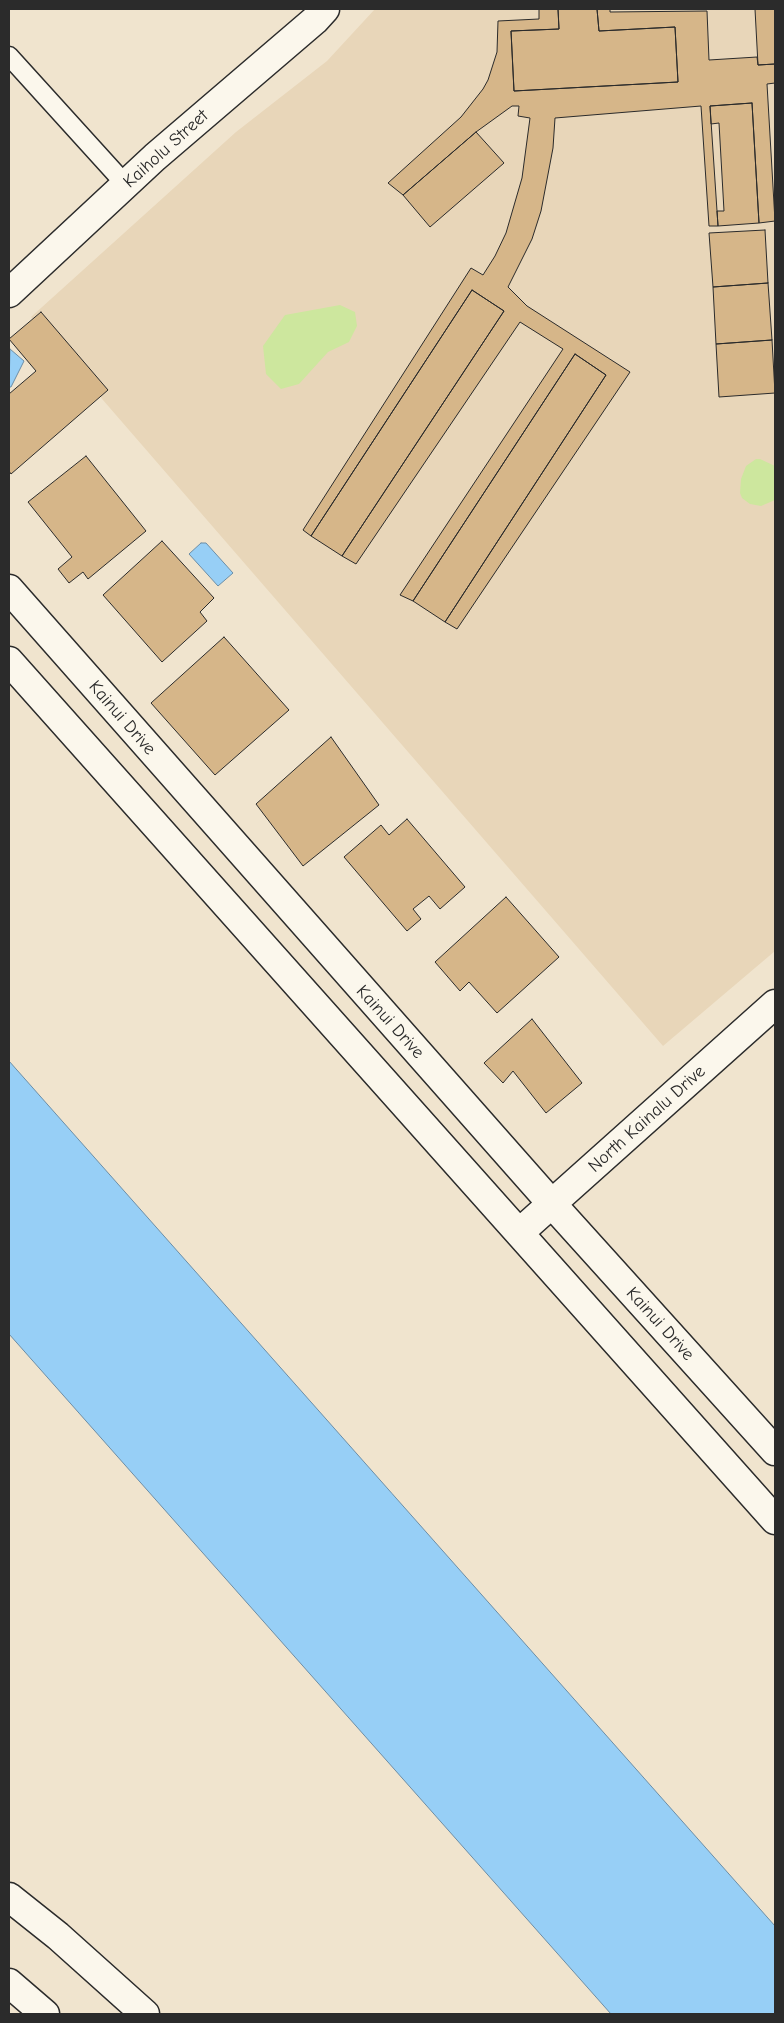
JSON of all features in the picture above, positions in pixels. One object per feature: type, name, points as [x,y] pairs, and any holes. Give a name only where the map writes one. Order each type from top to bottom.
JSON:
[{"type":"street","name":"Kaiholu Street","points":[[9,293],[155,157],[315,20],[325,9]]},
{"type":"street","name":"Kainui Drive","points":[[9,589],[552,1204],[775,1451]]},
{"type":"street","points":[[9,661],[775,1520]]},
{"type":"street","name":"North Kainalu Drive","points":[[519,1233],[775,1004]]},
{"type":"street","points":[[9,1897],[58,1936],[145,2014]]},
{"type":"street","points":[[9,1983],[46,2014]]},
{"type":"lane","points":[[9,56],[126,185]]},
{"type":"shaded area","points":[[375,9],[775,9],[775,951],[663,1046],[31,317],[236,132],[327,61]]},
{"type":"green space","points":[[340,305],[355,312],[357,326],[349,342],[328,352],[299,384],[281,389],[266,374],[263,346],[285,315]]},
{"type":"green space","points":[[756,459],[775,466],[775,500],[761,506],[750,504],[742,498],[740,493],[741,479],[746,466]]},
{"type":"water","points":[[10,349],[24,361],[11,387],[9,387]]},
{"type":"water","points":[[201,543],[206,543],[233,573],[218,586],[189,554]]},
{"type":"water","points":[[9,1061],[775,1926],[775,2014],[611,2014],[9,1334]]},
{"type":"building","points":[[539,9],[558,9],[559,29],[511,31],[514,91],[678,82],[675,27],[599,31],[597,9],[610,9],[610,12],[707,11],[709,60],[757,57],[758,65],[775,64],[775,83],[767,84],[775,221],[759,223],[752,103],[710,106],[718,226],[709,226],[701,106],[555,118],[553,148],[541,211],[532,239],[508,287],[527,306],[630,372],[457,629],[445,622],[606,375],[575,354],[413,601],[400,595],[563,349],[520,322],[356,564],[342,556],[504,311],[472,290],[311,536],[303,530],[471,268],[483,275],[495,256],[506,233],[522,178],[530,118],[518,116],[519,106],[512,106],[476,132],[403,195],[388,183],[461,117],[483,89],[497,52],[498,21],[539,19]]},
{"type":"building","points":[[558,9],[597,9],[599,31],[675,27],[678,82],[514,91],[511,31],[559,29]]},
{"type":"building","points":[[755,9],[775,9],[775,64],[758,65]]},
{"type":"building","points":[[752,103],[759,223],[718,226],[717,211],[724,211],[719,123],[711,124],[710,106]]},
{"type":"building","points":[[476,132],[504,163],[430,227],[403,195]]},
{"type":"building","points":[[765,230],[768,283],[713,287],[709,233]]},
{"type":"building","points":[[768,283],[772,340],[716,344],[713,287]]},
{"type":"building","points":[[472,290],[504,311],[342,556],[311,536]]},
{"type":"building","points":[[41,312],[108,390],[11,474],[9,471],[9,394],[36,371],[9,339]]},
{"type":"building","points":[[772,340],[775,393],[719,397],[716,344]]},
{"type":"building","points":[[575,354],[606,375],[445,622],[413,601]]},
{"type":"building","points":[[86,456],[146,531],[88,579],[83,572],[69,583],[58,569],[72,557],[28,502]]},
{"type":"building","points":[[162,541],[214,598],[200,612],[207,621],[162,662],[103,595]]},
{"type":"building","points":[[224,637],[289,710],[215,775],[151,703]]},
{"type":"building","points":[[331,737],[379,805],[303,866],[256,804]]},
{"type":"building","points":[[407,819],[465,887],[440,909],[429,896],[413,909],[421,919],[407,931],[344,857],[381,825],[389,835]]},
{"type":"building","points":[[506,897],[559,957],[497,1013],[469,982],[460,991],[435,962]]},
{"type":"building","points":[[532,1019],[582,1083],[546,1113],[513,1071],[503,1083],[484,1063]]}]
